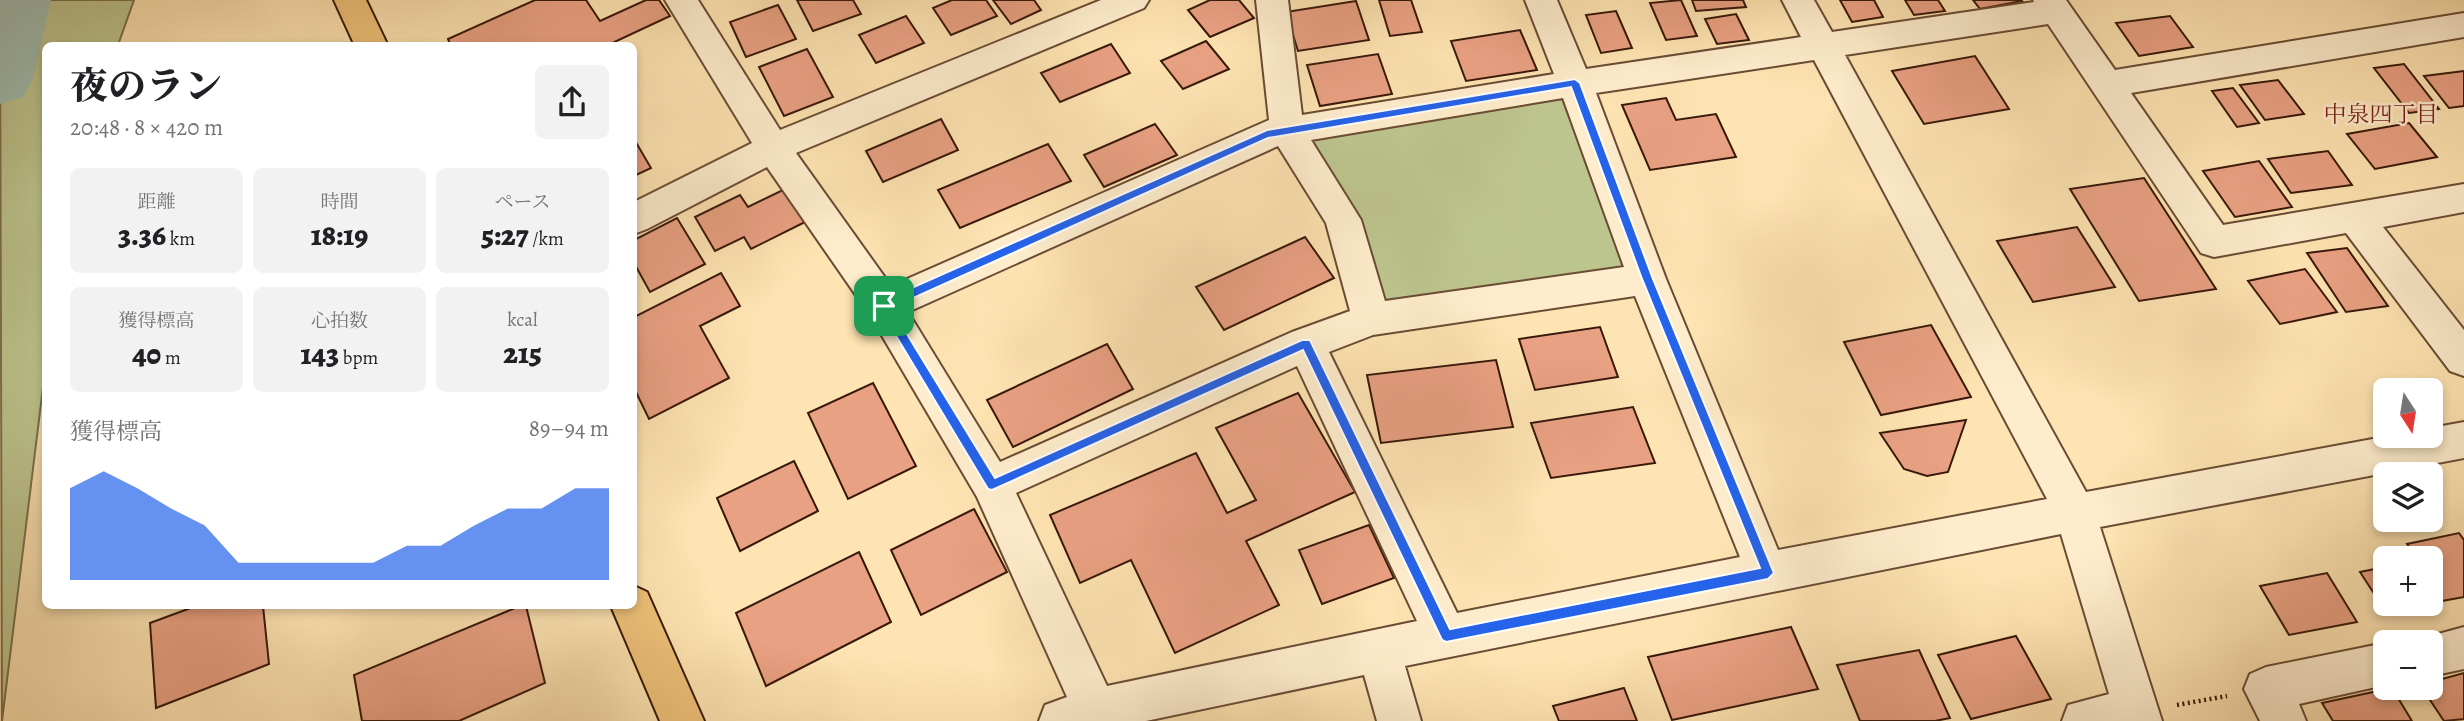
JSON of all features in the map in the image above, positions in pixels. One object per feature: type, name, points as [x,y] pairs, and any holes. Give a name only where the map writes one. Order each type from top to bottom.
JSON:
[{"type":"main road","points":[[351,0],[370,42]]},
{"type":"main road","points":[[633,609],[682,721]]},
{"type":"street","points":[[637,217],[773,148],[1133,0]]},
{"type":"street","points":[[1272,0],[1287,131],[1343,220],[1371,319]]},
{"type":"street","points":[[1541,0],[1575,83],[1647,279],[1768,573]]},
{"type":"street","points":[[1798,0],[2075,511],[2138,716],[2084,721]]},
{"type":"street","points":[[690,2],[773,148],[884,306],[992,485],[1078,715],[1378,649],[2075,511],[2464,440]]},
{"type":"street","points":[[884,306],[1267,134],[1575,83],[1825,46],[2052,6],[2214,242],[2464,198]]},
{"type":"street","points":[[2106,84],[2464,25]]},
{"type":"street","points":[[2354,217],[2464,359]]},
{"type":"street","points":[[992,485],[1306,344],[1371,319],[1647,279]]},
{"type":"street","points":[[1306,344],[1446,636]]},
{"type":"street","points":[[2443,652],[2464,648]]},
{"type":"street","points":[[1378,649],[1399,721]]},
{"type":"street","points":[[2284,721],[2266,689],[2373,667]]},
{"type":"green space","points":[[0,0],[134,0],[119,42],[42,42],[42,395],[2,721]]},
{"type":"green space","points":[[1578,91],[1647,279],[1371,319],[1287,131]]},
{"type":"shaded area","points":[[0,0],[16,0],[0,67]]},
{"type":"building","points":[[535,0],[586,0],[600,21],[646,0],[659,0],[670,16],[615,42],[449,42],[448,39]]},
{"type":"building","points":[[797,0],[853,0],[861,14],[813,31]]},
{"type":"building","points":[[952,0],[986,0],[997,16],[951,35],[933,8]]},
{"type":"building","points":[[993,0],[1034,0],[1041,10],[1011,24]]},
{"type":"building","points":[[1210,0],[1239,0],[1254,18],[1210,37],[1188,10]]},
{"type":"building","points":[[1379,0],[1411,0],[1422,32],[1390,36]]},
{"type":"building","points":[[1681,0],[1697,36],[1666,40],[1650,3]]},
{"type":"building","points":[[1692,0],[1743,0],[1746,7],[1696,11]]},
{"type":"building","points":[[1840,0],[1874,0],[1883,17],[1852,22]]},
{"type":"building","points":[[1905,0],[1938,0],[1945,11],[1914,15]]},
{"type":"building","points":[[1973,0],[2021,0],[2022,1],[1980,9]]},
{"type":"building","points":[[1356,1],[1369,40],[1298,51],[1286,12]]},
{"type":"building","points":[[778,5],[796,39],[746,57],[730,22]]},
{"type":"building","points":[[1616,11],[1632,48],[1601,53],[1586,15]]},
{"type":"building","points":[[1736,14],[1749,40],[1717,44],[1705,19]]},
{"type":"building","points":[[906,16],[924,43],[876,63],[859,35]]},
{"type":"building","points":[[2170,16],[2193,47],[2139,56],[2116,23]]},
{"type":"building","points":[[1520,30],[1537,70],[1466,81],[1451,41]]},
{"type":"building","points":[[1206,41],[1229,69],[1183,89],[1161,61]]},
{"type":"building","points":[[1111,44],[1130,73],[1060,102],[1041,73]]},
{"type":"building","points":[[807,49],[833,97],[784,116],[759,67]]},
{"type":"building","points":[[1378,54],[1392,94],[1320,106],[1307,65]]},
{"type":"building","points":[[1975,56],[2009,109],[1924,124],[1892,71]]},
{"type":"building","points":[[2404,64],[2439,109],[2409,113],[2374,68]]},
{"type":"building","points":[[2464,71],[2464,106],[2449,108],[2424,76]]},
{"type":"building","points":[[2278,80],[2304,114],[2265,120],[2240,85]]},
{"type":"building","points":[[2233,88],[2259,123],[2237,127],[2212,91]]},
{"type":"building","points":[[1666,98],[1676,120],[1716,114],[1736,157],[1650,170],[1622,105]]},
{"type":"building","points":[[941,119],[958,150],[883,182],[866,151]]},
{"type":"building","points":[[2409,123],[2437,157],[2375,169],[2347,134]]},
{"type":"building","points":[[1155,124],[1177,155],[1104,187],[1084,155]]},
{"type":"building","points":[[637,144],[651,168],[637,175]]},
{"type":"building","points":[[1048,144],[1071,181],[960,228],[938,190]]},
{"type":"building","points":[[2328,151],[2352,185],[2291,193],[2268,159]]},
{"type":"building","points":[[2259,161],[2292,207],[2235,217],[2203,171]]},
{"type":"building","points":[[2144,178],[2216,289],[2139,301],[2070,189]]},
{"type":"building","points":[[785,189],[805,222],[751,249],[744,237],[715,251],[695,217],[740,195],[748,207]]},
{"type":"building","points":[[677,218],[705,264],[650,292],[637,268],[637,238]]},
{"type":"building","points":[[2077,227],[2115,287],[2033,302],[1997,241]]},
{"type":"building","points":[[1305,237],[1334,278],[1224,330],[1196,287]]},
{"type":"building","points":[[2347,248],[2388,306],[2346,312],[2307,253]]},
{"type":"building","points":[[2305,269],[2337,312],[2280,324],[2248,281]]},
{"type":"building","points":[[721,273],[740,306],[700,326],[729,378],[649,419],[637,394],[637,315]]},
{"type":"building","points":[[1931,325],[1971,397],[1881,415],[1844,342]]},
{"type":"building","points":[[1600,327],[1618,377],[1535,390],[1519,339]]},
{"type":"building","points":[[1107,344],[1133,389],[1013,447],[987,400]]},
{"type":"building","points":[[1496,360],[1513,427],[1381,443],[1367,375]]},
{"type":"building","points":[[873,383],[916,466],[848,499],[808,413]]},
{"type":"building","points":[[1298,393],[1355,492],[1246,541],[1279,605],[1175,653],[1131,560],[1080,583],[1050,515],[1196,453],[1227,513],[1256,500],[1216,428]]},
{"type":"building","points":[[1633,407],[1655,463],[1551,478],[1531,423]]},
{"type":"building","points":[[1966,420],[1948,472],[1927,476],[1904,469],[1880,433]]},
{"type":"building","points":[[794,461],[818,511],[740,551],[717,498]]},
{"type":"building","points":[[974,509],[1007,572],[921,615],[891,550]]},
{"type":"building","points":[[1369,525],[1394,578],[1322,604],[1299,550]]},
{"type":"building","points":[[2459,533],[2464,540],[2464,597],[2443,601],[2443,546],[2407,544]]},
{"type":"building","points":[[859,552],[891,622],[766,686],[736,613]]},
{"type":"building","points":[[2373,569],[2373,592],[2360,572]]},
{"type":"building","points":[[2327,573],[2357,622],[2289,635],[2260,586]]},
{"type":"building","points":[[188,609],[263,609],[269,664],[156,708],[150,623]]},
{"type":"building","points":[[513,609],[527,609],[545,683],[459,721],[362,721],[354,675]]},
{"type":"building","points":[[1791,627],[1818,689],[1672,720],[1648,657]]},
{"type":"building","points":[[2016,636],[2051,699],[1971,719],[1938,655]]},
{"type":"building","points":[[1919,650],[1950,718],[1935,721],[1860,721],[1837,665]]},
{"type":"building","points":[[2464,673],[2464,719],[2444,721],[2430,700],[2443,700],[2443,679]]},
{"type":"building","points":[[1624,688],[1637,721],[1559,721],[1553,706]]},
{"type":"building","points":[[2373,692],[2373,700],[2399,700],[2412,721],[2333,721],[2322,703]]},
{"type":"waterway","points":[[0,79],[19,0]]},
{"type":"district","name":"中泉四丁目","points":[[2381,114]]},
{"type":"route","points":[[1575,83],[1647,279],[1768,573],[1446,636],[1306,344],[992,485],[884,306],[1267,134],[1575,83]]}]
